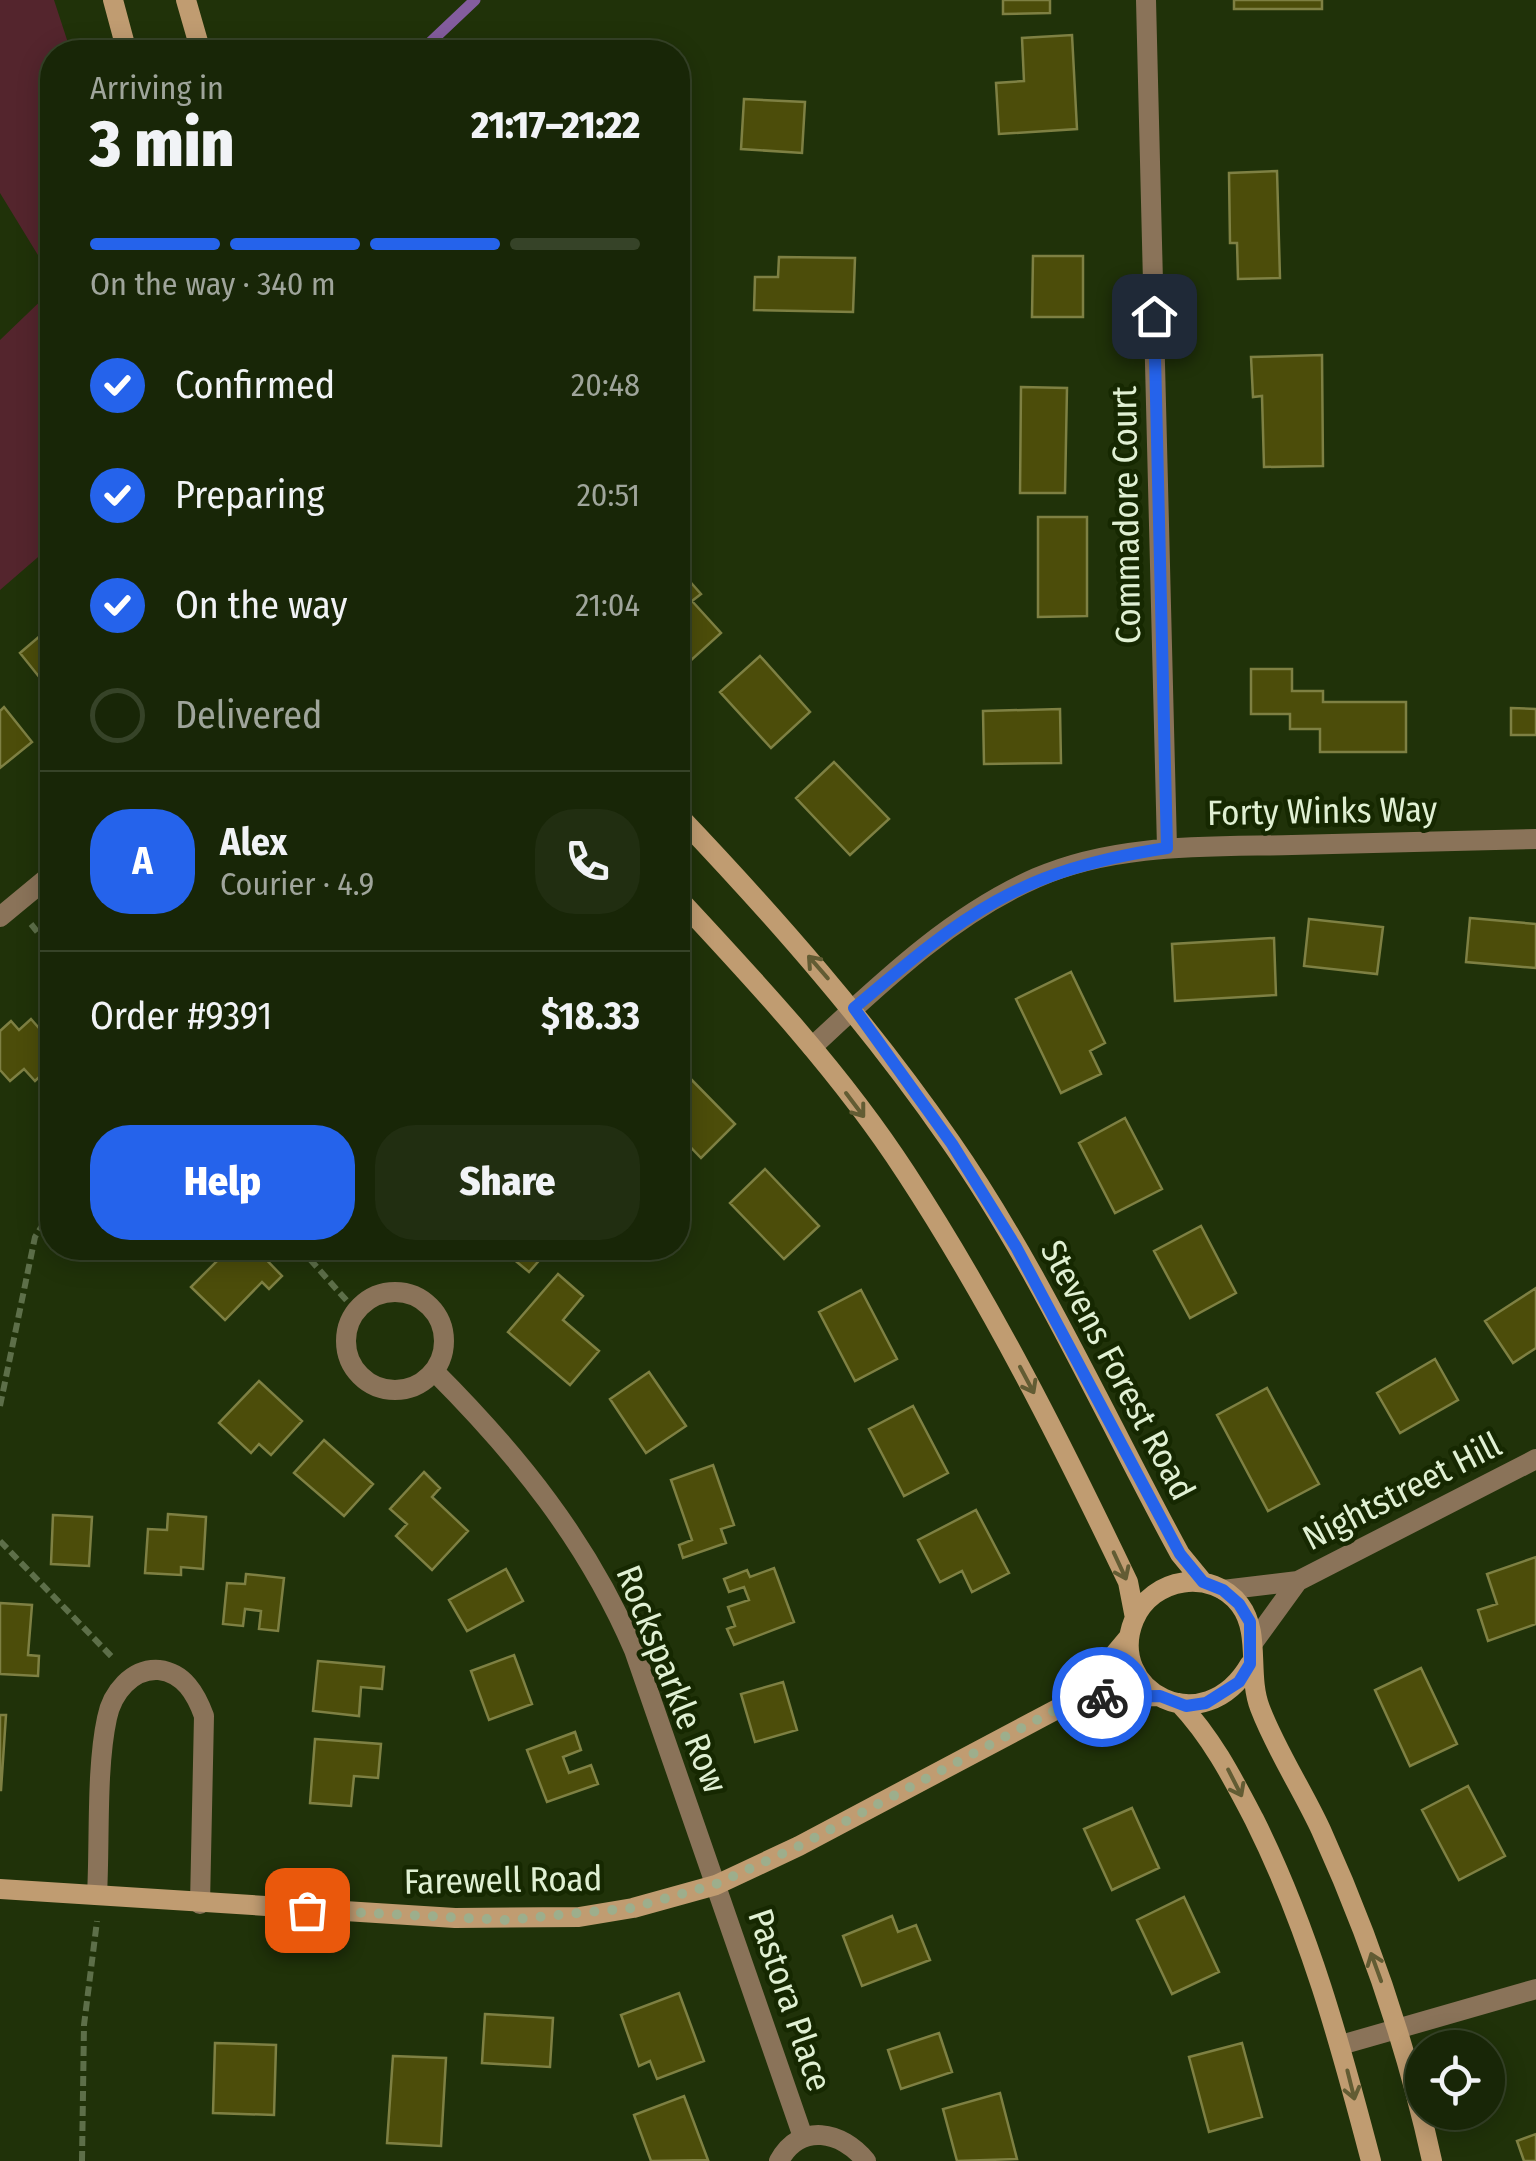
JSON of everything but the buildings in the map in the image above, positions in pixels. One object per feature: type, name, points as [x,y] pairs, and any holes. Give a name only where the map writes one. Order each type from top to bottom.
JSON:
[{"type":"street","points":[[113,0],[124,40]]},
{"type":"street","points":[[186,0],[198,40]]},
{"type":"street","name":"Commadore Court","points":[[1146,0],[1167,848]]},
{"type":"street","name":"Stevens Forest Road","points":[[690,827],[854,1008],[952,1144],[1016,1247],[1180,1554],[1250,1622],[1258,1705],[1320,1828],[1398,2028],[1432,2161]]},
{"type":"street","name":"Forty Winks Way","points":[[812,1047],[933,940],[988,903],[1038,877],[1075,865],[1167,848],[1536,838]]},
{"type":"street","points":[[0,917],[40,884]]},
{"type":"street","points":[[690,911],[812,1047],[904,1170],[967,1272],[1128,1582],[1138,1675],[1208,1733],[1275,1861],[1310,1944],[1371,2161]]},
{"type":"street","points":[[399,1291],[422,1300],[437,1316],[443,1333],[442,1353],[434,1371],[411,1387],[394,1390],[376,1386],[358,1374],[347,1355],[345,1337],[356,1310],[378,1294],[399,1291]]},
{"type":"street","name":"Rocksparkle Row","points":[[434,1371],[532,1476],[610,1595],[634,1650],[716,1884]]},
{"type":"street","name":"Nightstreet Hill","points":[[1298,1582],[1536,1459]]},
{"type":"street","points":[[1132,1627],[1162,1588],[1183,1582],[1213,1586],[1298,1582]]},
{"type":"street","points":[[1169,1700],[1206,1703],[1224,1695],[1298,1582]]},
{"type":"street","name":"Farewell Road","points":[[0,1889],[506,1920],[632,1908],[716,1884],[799,1846],[1078,1698],[1132,1627]]},
{"type":"street","points":[[98,1895],[107,1718],[120,1688],[132,1676],[148,1670],[166,1671],[184,1680],[197,1697],[204,1716],[200,1904]]},
{"type":"street","name":"Farewell Road","points":[[1078,1698],[1169,1700]]},
{"type":"street","name":"Pastora Place","points":[[716,1884],[804,2137]]},
{"type":"street","points":[[1341,2045],[1536,1989]]},
{"type":"street","name":"Pastora Place","points":[[779,2161],[784,2151],[804,2137],[834,2135],[854,2145],[866,2161]]},
{"type":"path","points":[[0,1406],[35,1237],[40,1229]]},
{"type":"path","points":[[311,1260],[356,1310]]},
{"type":"path","points":[[0,1541],[132,1676]]},
{"type":"path","points":[[82,2161],[84,2025],[98,1895]]},
{"type":"shaded area","points":[[0,0],[54,0],[67,40],[40,40],[40,258],[0,193]]},
{"type":"shaded area","points":[[40,302],[40,555],[0,590],[0,340]]},
{"type":"waterway","points":[[433,40],[475,0]]},
{"type":"way so far","points":[[307,1910],[506,1920],[579,1917],[632,1908],[716,1884],[799,1846],[1078,1698],[1102,1697]]},
{"type":"route","points":[[1102,1697],[1160,1696],[1186,1706],[1224,1695],[1239,1682],[1250,1664],[1250,1622],[1239,1604],[1223,1590],[1203,1582],[1180,1554],[1016,1247],[952,1144],[854,1008],[933,940],[988,903],[1038,877],[1094,859],[1167,848],[1154,316]]}]
